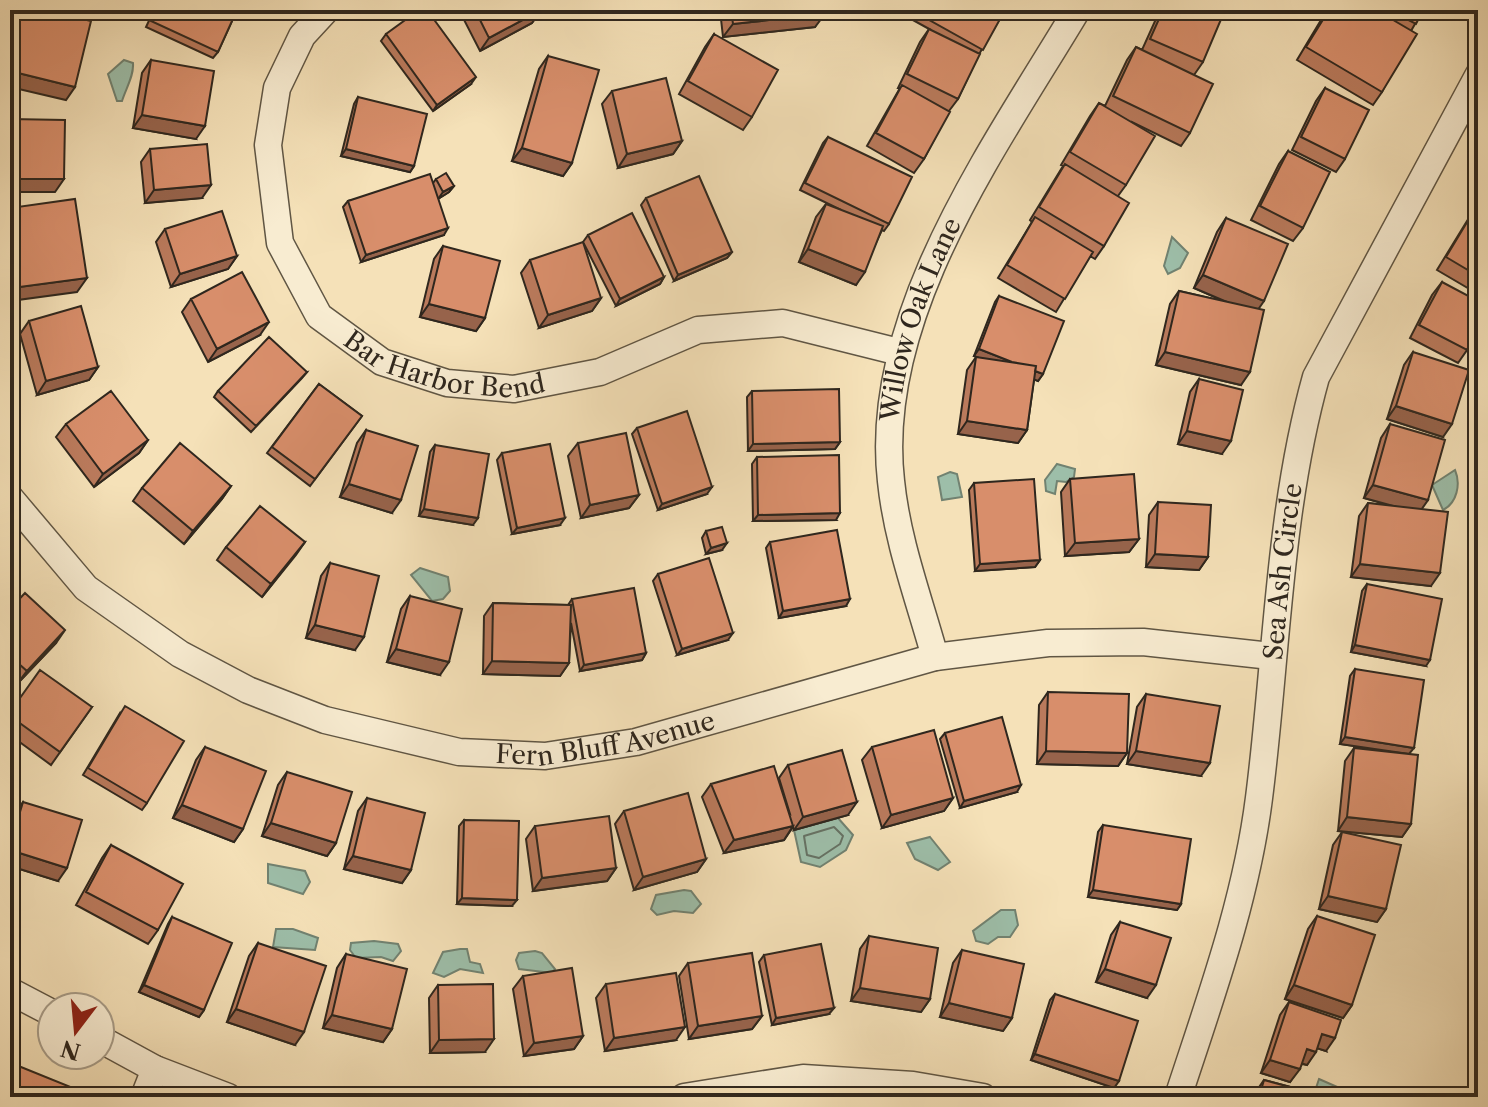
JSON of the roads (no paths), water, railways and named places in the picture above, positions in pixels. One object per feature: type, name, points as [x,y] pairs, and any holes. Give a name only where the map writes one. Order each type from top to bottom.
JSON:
[{"type":"street","name":"Bar Harbor Bend","points":[[326,10],[302,36],[277,88],[268,145],[280,243],[319,316],[382,362],[447,383],[514,389],[600,372],[698,330],[783,323],[899,352]]},
{"type":"street","name":"Willow Oak Lane","points":[[935,657],[903,545],[891,480],[889,419],[899,352],[939,248],[1077,10]]},
{"type":"street","name":"Sea Ash Circle","points":[[1178,1097],[1226,950],[1259,799],[1271,656],[1303,423],[1316,377],[1478,76]]},
{"type":"street","name":"Fern Bluff Avenue","points":[[12,507],[86,588],[180,654],[248,690],[325,720],[398,740],[459,752],[545,756],[636,742],[935,657],[1048,643],[1143,642],[1271,656]]},
{"type":"street","points":[[10,991],[36,1005]]},
{"type":"street","points":[[116,1048],[155,1069],[228,1097]]},
{"type":"street","points":[[144,1097],[155,1069]]},
{"type":"street","points":[[684,1097],[803,1078],[913,1085],[983,1097]]},
{"type":"water","points":[[124,60],[133,63],[132,73],[122,101],[117,101],[108,74]]},
{"type":"water","points":[[1172,237],[1188,253],[1180,268],[1168,274],[1164,266]]},
{"type":"water","points":[[1057,464],[1075,469],[1074,477],[1066,482],[1057,481],[1055,494],[1046,491],[1045,480]]},
{"type":"water","points":[[1455,470],[1458,481],[1456,493],[1452,503],[1443,510],[1432,485]]},
{"type":"water","points":[[950,472],[957,474],[962,497],[942,500],[938,477]]},
{"type":"water","points":[[420,568],[448,577],[450,591],[443,599],[432,601],[411,575]]},
{"type":"water","points":[[838,818],[853,835],[846,850],[820,867],[801,862],[794,830]]},
{"type":"water","points":[[930,837],[950,862],[938,870],[915,859],[907,843]]},
{"type":"water","points":[[268,864],[305,871],[310,882],[303,894],[268,883]]},
{"type":"water","points":[[691,891],[701,904],[693,913],[674,911],[657,915],[651,909],[656,895]]},
{"type":"water","points":[[1001,910],[1015,910],[1018,925],[1010,937],[998,937],[988,944],[976,941],[973,931]]},
{"type":"water","points":[[276,929],[293,929],[318,938],[315,950],[273,947]]},
{"type":"water","points":[[374,941],[398,944],[401,951],[393,961],[381,957],[356,958],[350,950],[351,943]]},
{"type":"water","points":[[467,949],[470,962],[480,964],[483,973],[460,969],[444,977],[433,973],[443,952]]},
{"type":"water","points":[[519,953],[542,953],[555,969],[552,973],[519,969],[516,960]]},
{"type":"water","points":[[1319,1079],[1351,1093],[1349,1097],[1313,1097]]}]
